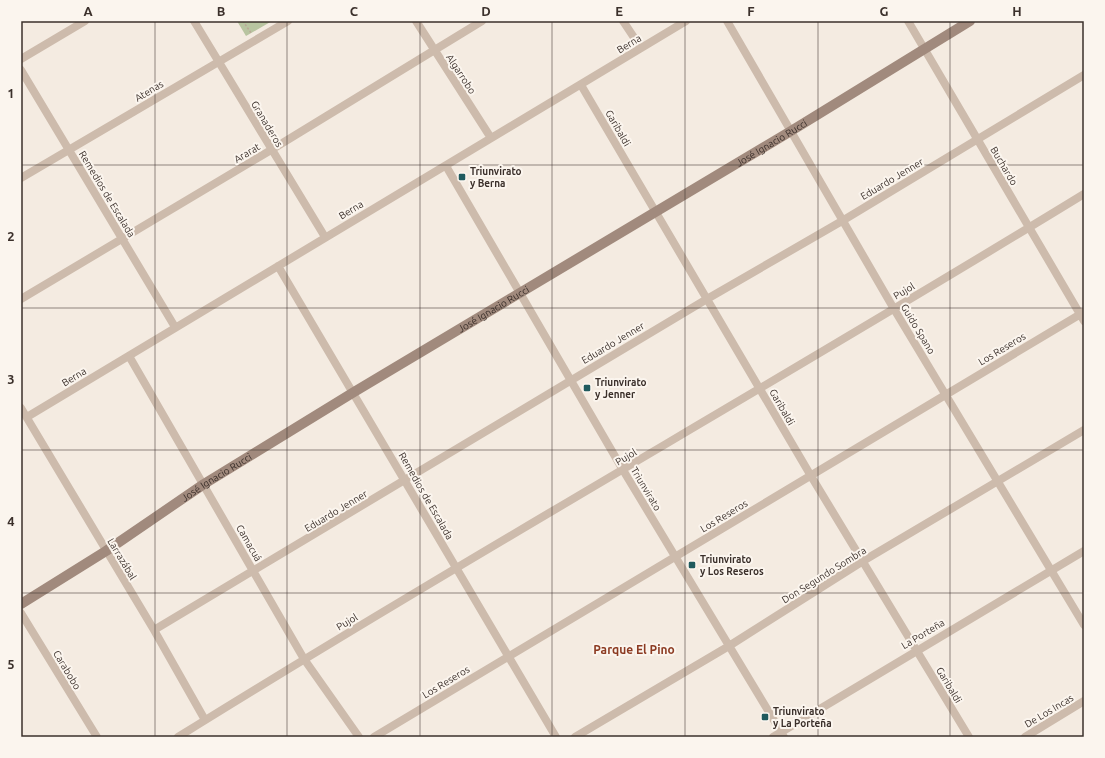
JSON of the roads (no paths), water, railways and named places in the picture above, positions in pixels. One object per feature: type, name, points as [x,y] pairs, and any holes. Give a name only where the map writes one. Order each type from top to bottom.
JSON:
[{"type":"street","points":[[21,59],[85,21]]},
{"type":"street","name":"Granaderos","points":[[194,21],[325,237]]},
{"type":"street","name":"Atenas","points":[[21,178],[288,21]]},
{"type":"street","name":"Algarrobo","points":[[416,21],[491,138]]},
{"type":"street","name":"Ararat","points":[[21,299],[271,150],[482,21]]},
{"type":"street","points":[[623,21],[641,48]]},
{"type":"street","name":"Berna","points":[[27,417],[686,21]]},
{"type":"street","name":"Guido Spano","points":[[727,21],[894,309],[998,480],[1050,571],[1084,625]]},
{"type":"street","name":"Buchardo","points":[[908,21],[1029,228],[1083,316]]},
{"type":"street","name":"José Ignacio Rucci","points":[[21,604],[106,551],[204,484],[655,210],[791,131],[923,48],[970,21]]},
{"type":"street","name":"Remedios de Escalada","points":[[21,70],[175,328]]},
{"type":"street","name":"Eduardo Jenner","points":[[154,630],[254,572],[707,299],[842,221],[1084,74]]},
{"type":"street","name":"Garibaldi","points":[[581,85],[811,476],[968,737]]},
{"type":"street","name":"Triunvirato","points":[[446,166],[623,470],[782,735]]},
{"type":"street","name":"Pujol","points":[[178,737],[456,568],[894,309],[1084,194]]},
{"type":"street","name":"Remedios de Escalada","points":[[278,266],[406,480],[507,656],[556,737]]},
{"type":"street","name":"Los Reseros","points":[[374,737],[507,656],[811,476],[945,393],[1083,316]]},
{"type":"street","name":"Camacuá","points":[[129,356],[304,660],[359,737]]},
{"type":"street","name":"Larrazábal","points":[[21,408],[154,630],[205,720]]},
{"type":"street","name":"Don Segundo Sombra","points":[[575,737],[729,646],[863,561],[1084,430]]},
{"type":"street","name":"La Porteña","points":[[773,737],[782,735],[916,650],[1084,551]]},
{"type":"street","name":"Carabobo","points":[[21,613],[97,737]]},
{"type":"street","name":"De Los Incas","points":[[1025,737],[1084,701]]},
{"type":"place","name":"Triunvirato y Berna","points":[[462,177]]},
{"type":"place","name":"Triunvirato y Jenner","points":[[587,388]]},
{"type":"place","name":"Triunvirato y Los Reseros","points":[[692,565]]},
{"type":"place","name":"Triunvirato y La Porteña","points":[[765,717]]},
{"type":"district","name":"Parque El Pino","points":[[634,649]]}]
